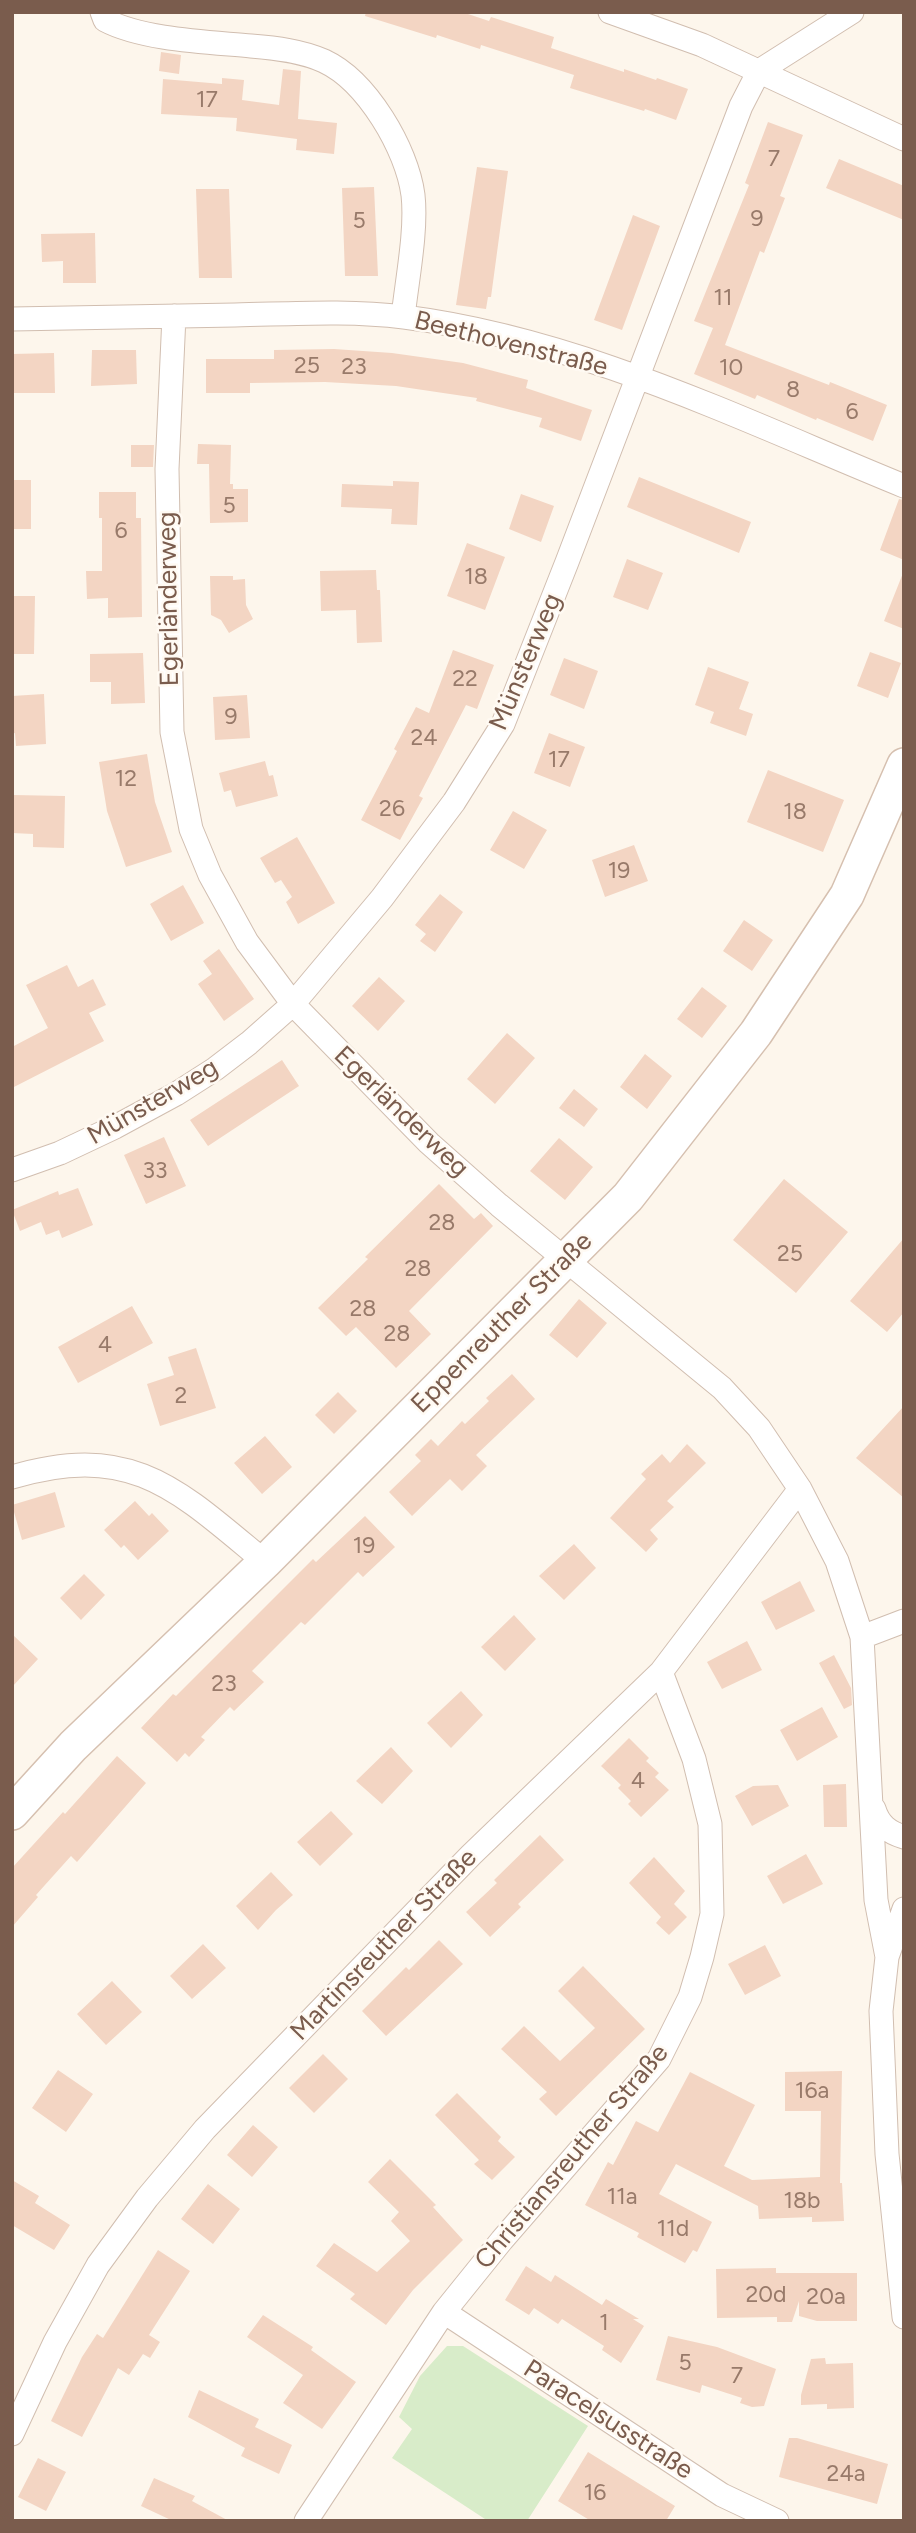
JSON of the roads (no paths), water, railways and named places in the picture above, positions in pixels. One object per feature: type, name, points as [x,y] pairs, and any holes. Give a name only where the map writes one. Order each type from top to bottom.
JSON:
[{"type":"main road","name":"Eppenreuther Straße","points":[[12,1813],[83,1736],[264,1562],[628,1197],[756,1033],[847,895],[904,765]]},
{"type":"street","points":[[610,12],[702,45],[904,139]]},
{"type":"street","points":[[759,71],[852,12]]},
{"type":"street","points":[[104,16],[128,29],[175,38],[306,54],[327,62],[349,77],[380,114],[406,166],[413,195],[403,317]]},
{"type":"street","name":"Münsterweg","points":[[12,1170],[60,1153],[116,1127],[176,1094],[224,1062],[293,1004],[382,898],[454,802],[503,724],[741,106],[759,71]]},
{"type":"street","name":"Beethovenstraße","points":[[12,319],[316,313],[403,317],[488,332],[556,350],[638,377],[904,486]]},
{"type":"street","name":"Egerländerweg","points":[[174,316],[167,507],[174,744],[191,829],[210,875],[247,942],[293,1004],[429,1143],[499,1205],[722,1388],[759,1428],[800,1489],[837,1561],[862,1637],[876,1900],[887,1957]]},
{"type":"street","points":[[12,1477],[45,1467],[86,1463],[116,1466],[151,1478],[191,1501],[264,1562]]},
{"type":"street","name":"Martinsreuther Straße","points":[[12,2434],[55,2342],[98,2265],[147,2198],[205,2129],[471,1854],[662,1672],[800,1489]]},
{"type":"street","points":[[862,1637],[904,1621]]},
{"type":"street","name":"Christiansreuther Straße","points":[[306,2521],[444,2312],[502,2240],[659,2059],[690,1997],[712,1914],[710,1824],[694,1759],[662,1672]]},
{"type":"street","name":"Egerländerweg","points":[[872,1795],[881,1825],[889,1832],[904,1837]]},
{"type":"street","points":[[904,1909],[887,1957],[881,2011],[886,2140],[904,2317]]},
{"type":"street","name":"Paracelsusstraße","points":[[444,2312],[722,2495],[777,2521]]}]
